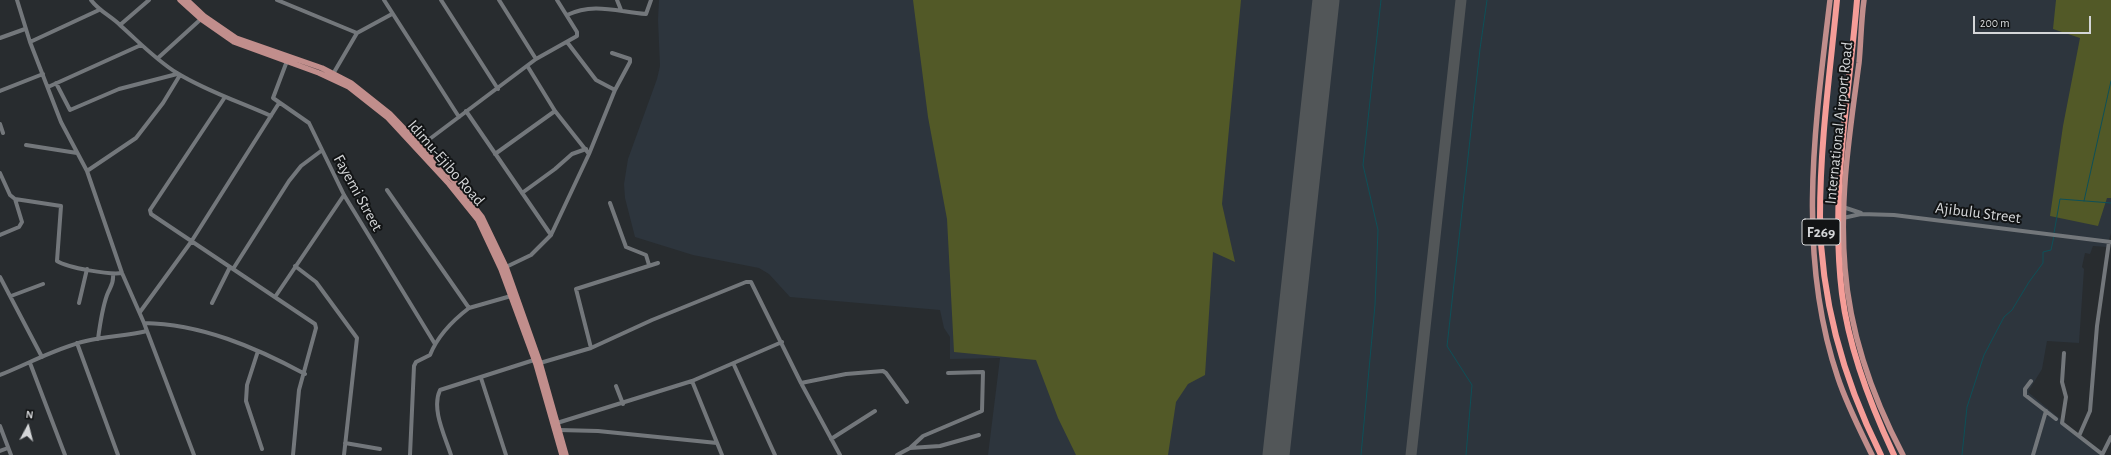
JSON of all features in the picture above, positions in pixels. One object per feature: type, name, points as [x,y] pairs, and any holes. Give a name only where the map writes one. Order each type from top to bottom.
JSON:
[{"type":"highway","name":"International Airport Road","points":[[1837,0],[1821,160],[1820,219],[1823,260],[1833,327],[1848,378],[1868,429],[1881,455]]},
{"type":"highway","name":"International Airport Road","points":[[1857,0],[1838,202],[1838,246],[1842,295],[1854,353],[1863,381],[1894,455]]},
{"type":"main road","name":"Idimu-Ejibo Road","points":[[180,0],[201,19],[234,42],[319,73],[349,87],[387,117],[419,147],[478,220],[501,269],[534,360],[560,443],[566,455]]},
{"type":"main road","name":"Idimu-Ejibo Road","points":[[187,0],[222,30],[236,38],[322,68],[352,83],[390,114],[482,217],[506,267],[540,363],[559,430],[562,455]]},
{"type":"main road","name":"International Airport Road","points":[[1830,0],[1813,164],[1811,211],[1815,270],[1825,330],[1838,377],[1851,411],[1872,455]]},
{"type":"main road","name":"International Airport Road","points":[[1864,0],[1860,51],[1844,180],[1843,218],[1845,270],[1856,335],[1875,393],[1903,455]]},
{"type":"main road","points":[[1854,36],[1862,18]]},
{"type":"main road","points":[[1827,21],[1834,22]]},
{"type":"street","points":[[17,0],[25,29],[61,122],[87,172],[122,273],[140,312],[194,455]]},
{"type":"street","points":[[91,0],[99,10],[120,25],[141,45],[179,74],[225,97],[271,116]]},
{"type":"street","points":[[120,25],[149,0]]},
{"type":"street","points":[[277,0],[357,33]]},
{"type":"street","points":[[384,0],[459,117]]},
{"type":"street","points":[[441,0],[498,88]]},
{"type":"street","points":[[499,0],[536,59]]},
{"type":"street","points":[[419,147],[466,111],[528,67],[536,59],[567,42],[578,34],[557,0]]},
{"type":"street","points":[[617,0],[621,10]]},
{"type":"street","points":[[567,15],[582,8],[621,10],[646,14],[651,0]]},
{"type":"street","points":[[30,42],[99,10]]},
{"type":"street","points":[[333,74],[357,33],[392,14]]},
{"type":"street","points":[[158,58],[201,19]]},
{"type":"street","points":[[0,38],[25,29]]},
{"type":"street","points":[[567,42],[596,80],[615,90]]},
{"type":"street","points":[[48,87],[141,45]]},
{"type":"street","points":[[506,267],[531,255],[551,235],[589,154],[615,90],[630,59],[612,53]]},
{"type":"street","points":[[140,312],[191,242],[279,103],[272,96],[287,61]]},
{"type":"street","points":[[528,67],[555,111],[589,154]]},
{"type":"street","points":[[0,91],[43,74]]},
{"type":"street","points":[[56,83],[70,110],[119,89],[179,74]]},
{"type":"street","points":[[87,172],[136,138],[163,103],[179,74]]},
{"type":"street","points":[[225,97],[150,210],[151,214],[191,242],[315,324],[305,374],[298,399],[293,455]]},
{"type":"street","name":"Fayemi Street","points":[[279,103],[309,123],[321,151],[344,195],[435,344]]},
{"type":"street","points":[[466,111],[551,235]]},
{"type":"street","points":[[495,154],[555,111]]},
{"type":"street","points":[[0,124],[3,133]]},
{"type":"street","points":[[26,145],[77,153]]},
{"type":"street","points":[[522,193],[555,169],[572,154],[586,149]]},
{"type":"street","points":[[212,303],[232,268],[289,181],[301,166],[321,151]]},
{"type":"street","points":[[0,174],[10,195],[15,199],[61,206],[58,261],[113,275],[122,273]]},
{"type":"street","points":[[387,190],[469,308]]},
{"type":"street","points":[[275,297],[344,195]]},
{"type":"street","points":[[0,234],[21,225],[15,199]]},
{"type":"street","points":[[610,203],[626,247],[646,255],[649,265]]},
{"type":"street","points":[[1843,207],[1861,214]]},
{"type":"street","name":"Ajibulu Street","points":[[1843,218],[1861,214],[1931,219],[2110,242]]},
{"type":"street","points":[[2079,436],[2090,411],[2097,326],[2110,242]]},
{"type":"street","points":[[591,348],[576,288],[658,262]]},
{"type":"street","points":[[295,266],[316,282],[357,338],[344,455]]},
{"type":"street","points":[[79,303],[87,269]]},
{"type":"street","points":[[98,339],[101,316],[107,294],[112,287],[113,275]]},
{"type":"street","points":[[0,277],[42,357]]},
{"type":"street","points":[[540,363],[591,348],[652,320],[746,282],[751,282],[801,383],[840,455]]},
{"type":"street","points":[[10,296],[43,284]]},
{"type":"street","points":[[410,455],[414,366],[416,362],[430,356],[435,344],[453,320],[469,308],[511,296]]},
{"type":"street","points":[[144,323],[162,323],[216,335],[258,351],[305,374]]},
{"type":"street","points":[[0,375],[77,343],[129,335],[147,330]]},
{"type":"street","points":[[557,423],[623,404],[692,381],[734,365],[782,342]]},
{"type":"street","points":[[77,343],[118,455]]},
{"type":"street","points":[[258,351],[247,385],[246,401],[262,449]]},
{"type":"street","points":[[2064,353],[2062,382],[2066,397],[2061,422],[2102,455],[2111,438]]},
{"type":"street","points":[[451,455],[438,414],[439,392],[443,388],[458,386],[534,360]]},
{"type":"street","points":[[30,363],[65,455]]},
{"type":"street","points":[[734,365],[775,455]]},
{"type":"street","points":[[801,383],[838,376],[883,371],[886,372],[907,402]]},
{"type":"street","points":[[897,455],[910,448],[923,436],[982,411],[982,372],[948,373]]},
{"type":"street","points":[[481,378],[506,455]]},
{"type":"street","points":[[692,381],[722,455]]},
{"type":"street","points":[[2031,381],[2025,389],[2025,395],[2056,419]]},
{"type":"street","points":[[616,386],[623,404]]},
{"type":"street","points":[[831,439],[875,411]]},
{"type":"street","points":[[2033,455],[2046,411]]},
{"type":"street","points":[[0,426],[11,455]]},
{"type":"street","points":[[559,430],[598,431],[717,443]]},
{"type":"street","points":[[910,448],[940,446],[979,435]]},
{"type":"street","points":[[345,443],[380,449]]},
{"type":"street","points":[[0,451],[8,448]]},
{"type":"shaded area","points":[[659,0],[2111,0],[2111,233],[2107,247],[2093,246],[2090,254],[2085,253],[2082,267],[2084,269],[2079,343],[2047,341],[2042,369],[2028,392],[2103,455],[988,455],[1000,358],[950,359],[950,337],[944,328],[940,310],[790,297],[769,274],[759,268],[693,255],[635,237],[625,198],[624,184],[628,159],[657,79],[660,66],[658,20]]},
{"type":"green space","points":[[913,0],[1241,0],[1222,204],[1235,262],[1213,252],[1205,375],[1188,384],[1176,402],[1168,455],[1076,455],[1058,418],[1036,360],[954,352],[947,219],[928,117]]},
{"type":"green space","points":[[2056,0],[2111,0],[2111,198],[2107,198],[2098,226],[2050,216],[2063,126],[2080,38],[2053,29]]},
{"type":"waterway","points":[[1361,455],[1375,305],[1378,230],[1363,165],[1381,0]]},
{"type":"waterway","points":[[1466,455],[1472,385],[1447,346],[1480,49],[1487,0]]},
{"type":"waterway","points":[[2084,201],[2111,81]]},
{"type":"waterway","points":[[2054,233],[2060,199],[2111,203]]},
{"type":"waterway","points":[[1962,455],[1967,407],[1984,355],[2004,317],[2012,310],[2029,282],[2043,263],[2043,252],[2051,250],[2054,236]]},
{"type":"taxiway","points":[[1411,455],[1461,0]]},
{"type":"runway","points":[[1276,455],[1326,0]]}]
